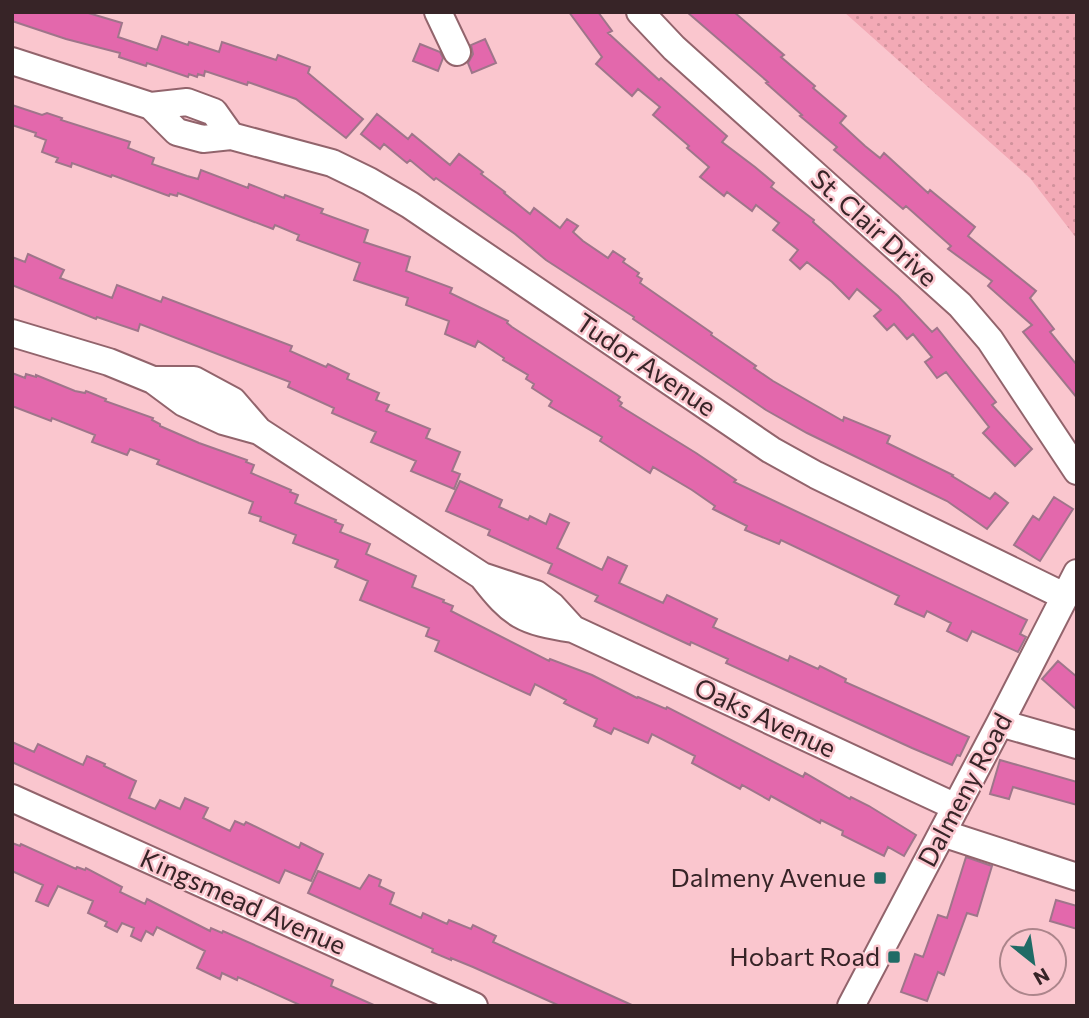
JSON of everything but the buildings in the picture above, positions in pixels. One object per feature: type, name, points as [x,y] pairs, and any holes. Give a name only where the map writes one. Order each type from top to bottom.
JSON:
[{"type":"street","points":[[438,12],[457,52]]},
{"type":"street","name":"St. Clair Drive","points":[[640,12],[674,48],[960,304],[990,340],[1077,471]]},
{"type":"street","name":"Tudor Avenue","points":[[12,61],[151,106],[187,102],[214,112],[231,136],[332,163],[369,181],[410,205],[771,450],[816,475],[1064,596]]},
{"type":"street","name":"Oaks Avenue","points":[[12,333],[109,362],[153,380],[194,380],[233,401],[260,431],[482,576],[504,605],[521,616],[542,624],[573,629],[956,807]]},
{"type":"street","name":"Dalmeny Road","points":[[851,1006],[1077,573]]},
{"type":"street","points":[[1000,723],[1077,745]]},
{"type":"street","name":"Kingsmead Avenue","points":[[12,798],[474,1006]]},
{"type":"street","points":[[942,833],[1077,877]]},
{"type":"shaded area","points":[[844,12],[1077,12],[1077,239],[1030,178]]},
{"type":"place","name":"Dalmeny Avenue","points":[[880,878]]},
{"type":"place","name":"Hobart Road","points":[[894,957]]}]
